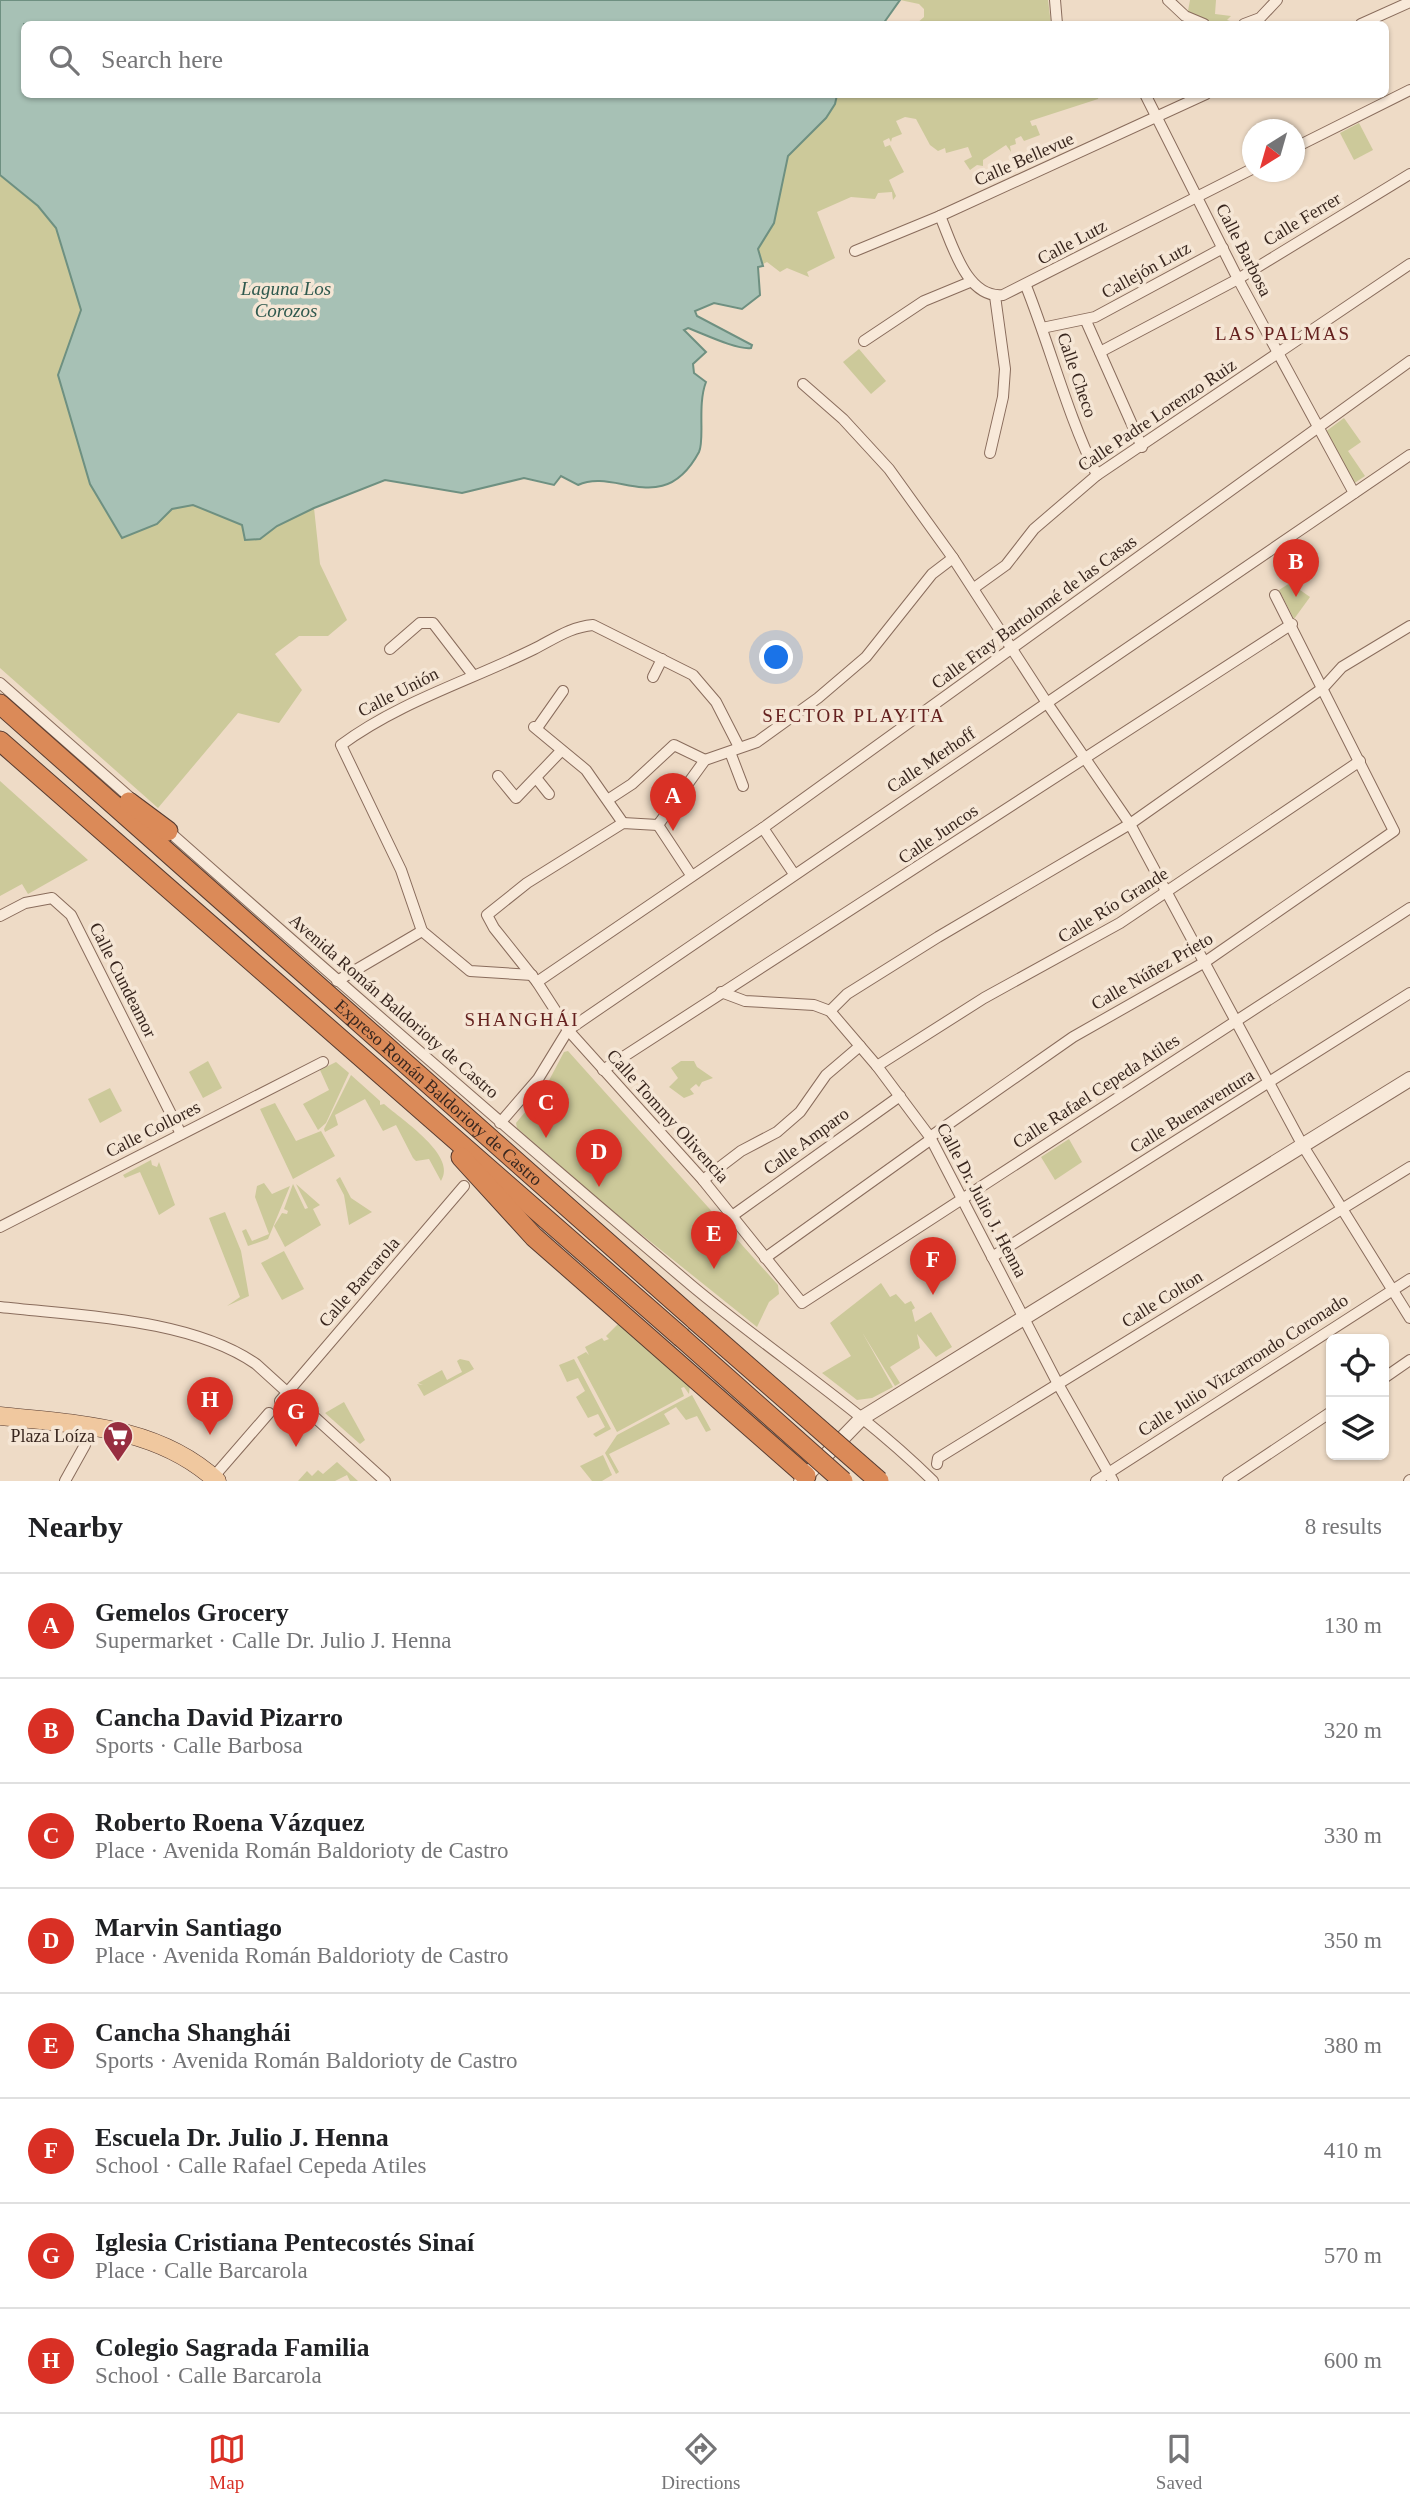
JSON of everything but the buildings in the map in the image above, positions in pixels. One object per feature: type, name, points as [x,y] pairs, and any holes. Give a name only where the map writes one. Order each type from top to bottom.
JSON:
[{"type":"highway","points":[[0,703],[168,831]]},
{"type":"highway","name":"Expreso Román Baldorioty de Castro","points":[[0,703],[878,1481]]},
{"type":"highway","name":"Expreso Román Baldorioty de Castro","points":[[0,741],[843,1481]]},
{"type":"highway","points":[[420,1108],[534,1237],[806,1479]]},
{"type":"main road","points":[[0,1416],[122,1431],[174,1450],[214,1480]]},
{"type":"street","points":[[1055,0],[1057,21]]},
{"type":"street","points":[[1168,0],[1185,16],[1197,21]]},
{"type":"street","points":[[1252,21],[1260,18],[1277,0]]},
{"type":"street","points":[[1368,21],[1410,2]]},
{"type":"street","points":[[1305,142],[1410,90]]},
{"type":"street","name":"Calle Barbosa","points":[[1147,98],[1238,279],[1354,493]]},
{"type":"street","name":"Calle Bellevue","points":[[855,251],[940,216],[1197,98]]},
{"type":"street","name":"Calle Lutz","points":[[995,296],[1026,286],[1242,174]]},
{"type":"street","name":"Calle Ferrer","points":[[1100,352],[1238,279],[1410,174]]},
{"type":"street","points":[[940,216],[970,282],[995,296],[1005,369],[1003,397],[990,453]]},
{"type":"street","name":"Callejón Lutz","points":[[1086,321],[1223,248]]},
{"type":"street","name":"Calle Padre Lorenzo Ruiz","points":[[974,588],[1006,565],[1034,528],[1097,475],[1410,264]]},
{"type":"street","points":[[864,341],[924,301],[970,282]]},
{"type":"street","name":"Calle Checo","points":[[1026,286],[1064,399],[1097,475]]},
{"type":"street","points":[[1042,328],[1076,320],[1086,321],[1142,447]]},
{"type":"street","name":"Calle Fray Bartolomé de las Casas","points":[[535,978],[763,828],[1410,361]]},
{"type":"street","points":[[803,384],[843,419],[889,469],[974,588],[1047,704],[1130,824],[1303,1146],[1410,1318]]},
{"type":"street","name":"Calle Merhoff","points":[[500,1124],[538,1079],[568,1030],[1410,455]]},
{"type":"street","points":[[659,825],[705,761],[757,741],[789,720],[846,675],[872,650],[932,574],[953,558]]},
{"type":"street","points":[[1275,595],[1360,761]]},
{"type":"street","points":[[390,649],[420,623],[433,623],[473,675]]},
{"type":"street","name":"Calle Juncos","points":[[603,1070],[1292,624]]},
{"type":"street","name":"Calle Unión","points":[[422,931],[401,870],[341,746],[370,724],[579,626],[593,625],[693,675],[716,702],[735,749],[743,786]]},
{"type":"street","points":[[721,992],[745,1001],[814,1005],[830,1011],[847,994],[937,937],[1130,824],[1323,688],[1342,667],[1410,626]]},
{"type":"street","points":[[653,677],[662,659]]},
{"type":"street","name":"Avenida Román Baldorioty de Castro","points":[[0,683],[500,1124],[733,1320],[816,1379],[933,1481]]},
{"type":"street","points":[[563,691],[536,727],[586,770],[609,799],[623,823]]},
{"type":"street","points":[[609,799],[632,784],[674,745],[705,761]]},
{"type":"street","points":[[498,776],[516,798],[561,751]]},
{"type":"street","name":"Calle Núñez Prieto","points":[[765,1258],[1073,1037],[1205,962],[1391,830],[1360,761]]},
{"type":"street","name":"Calle Río Grande","points":[[877,1066],[984,998],[1088,944],[1360,761]]},
{"type":"street","points":[[537,779],[549,794]]},
{"type":"street","points":[[535,978],[489,922],[490,910],[623,823],[659,825]]},
{"type":"street","points":[[659,825],[691,875]]},
{"type":"street","points":[[763,828],[794,874]]},
{"type":"street","name":"Calle Cundeamor","points":[[0,916],[25,903],[52,898],[71,915],[181,1133]]},
{"type":"street","name":"Calle Rafael Cepeda Atiles","points":[[802,1303],[1410,908]]},
{"type":"street","points":[[337,981],[422,931],[470,971],[535,978]]},
{"type":"street","name":"Calle Tommy Olivencia","points":[[535,978],[568,1030],[704,1180],[802,1303]]},
{"type":"street","name":"Calle Buenaventura","points":[[992,1257],[1410,993]]},
{"type":"street","name":"Calle Dr. Julio J. Henna","points":[[830,1011],[877,1066],[930,1138],[1058,1384],[1111,1477]]},
{"type":"street","points":[[704,1180],[741,1151],[777,1132],[800,1112],[826,1075],[860,1046]]},
{"type":"street","name":"Calle Collores","points":[[0,1227],[323,1062]]},
{"type":"street","points":[[806,1479],[862,1418],[1410,1079]]},
{"type":"street","name":"Calle Amparo","points":[[732,1216],[900,1096]]},
{"type":"street","name":"Calle Colton","points":[[937,1464],[938,1458],[1410,1167]]},
{"type":"street","name":"Calle Barcarola","points":[[280,1401],[464,1186]]},
{"type":"street","name":"Calle Julio Vizcarrondo Coronado","points":[[1096,1481],[1111,1477],[1410,1279]]},
{"type":"street","points":[[0,1307],[188,1332],[237,1350],[288,1392],[385,1481]]},
{"type":"street","points":[[1389,1375],[1410,1360]]},
{"type":"street","points":[[214,1480],[269,1413]]},
{"type":"street","points":[[1228,1481],[1326,1415]]},
{"type":"street","points":[[65,1481],[85,1445],[91,1426]]},
{"type":"shaded area","points":[[900,0],[1048,0],[1051,21],[919,21],[924,17],[924,9],[919,4]]},
{"type":"shaded area","points":[[1190,0],[1216,0],[1215,14],[1231,16],[1227,20],[1230,21],[1211,21],[1188,11]]},
{"type":"shaded area","points":[[836,98],[1098,98],[1030,121],[1032,126],[1036,125],[1040,135],[1024,141],[1021,136],[1015,139],[1016,144],[1010,146],[1011,152],[1006,145],[983,160],[983,166],[977,165],[970,170],[964,161],[972,157],[968,147],[946,153],[945,148],[938,151],[930,145],[916,119],[905,117],[896,121],[902,134],[892,138],[891,142],[889,138],[883,141],[885,147],[890,145],[904,172],[889,180],[896,196],[893,200],[892,192],[878,193],[875,199],[851,197],[817,212],[835,258],[807,272],[809,277],[787,268],[780,272],[767,262],[763,264],[758,249],[774,223],[788,156],[826,118]]},
{"type":"shaded area","points":[[1359,123],[1373,150],[1354,160],[1340,133]]},
{"type":"shaded area","points":[[0,175],[38,206],[56,228],[81,310],[58,375],[122,538],[157,524],[172,509],[193,505],[242,525],[260,539],[277,526],[314,508],[320,564],[347,620],[328,636],[299,636],[275,654],[302,690],[279,723],[238,713],[158,808],[0,668]]},
{"type":"shaded area","points":[[859,349],[886,381],[871,394],[843,362]]},
{"type":"shaded area","points":[[1344,418],[1361,442],[1348,451],[1365,476],[1353,484],[1325,432]]},
{"type":"shaded area","points":[[1290,583],[1310,597],[1294,619],[1279,590]]},
{"type":"shaded area","points":[[0,781],[88,860],[28,894],[22,884],[0,896]]},
{"type":"shaded area","points":[[568,1051],[778,1285],[779,1294],[769,1302],[757,1327],[611,1210],[517,1128],[516,1123],[545,1088],[564,1052]]},
{"type":"shaded area","points":[[208,1061],[222,1088],[203,1098],[189,1072]]},
{"type":"shaded area","points":[[681,1061],[694,1061],[697,1067],[713,1078],[702,1082],[699,1087],[696,1084],[690,1089],[694,1094],[684,1098],[669,1087],[678,1078],[671,1068]]},
{"type":"shaded area","points":[[336,1062],[349,1073],[326,1123],[318,1130],[303,1104],[329,1090],[320,1070]]},
{"type":"shaded area","points":[[351,1075],[380,1101],[380,1105],[384,1104],[426,1139],[442,1161],[444,1171],[441,1181],[429,1159],[416,1161],[413,1158],[396,1125],[383,1131],[365,1099],[335,1115],[338,1125],[325,1132],[324,1129]]},
{"type":"shaded area","points":[[110,1088],[122,1111],[100,1123],[88,1099]]},
{"type":"shaded area","points":[[275,1103],[296,1141],[321,1131],[335,1156],[293,1179],[260,1109]]},
{"type":"shaded area","points":[[1069,1139],[1082,1162],[1055,1180],[1041,1157]]},
{"type":"shaded area","points":[[151,1160],[152,1165],[157,1167],[159,1162],[175,1205],[159,1215],[140,1172],[125,1178],[123,1175]]},
{"type":"shaded area","points":[[340,1177],[351,1198],[372,1212],[349,1225],[344,1195],[336,1180]]},
{"type":"shaded area","points":[[264,1183],[272,1194],[290,1186],[268,1239],[248,1246],[242,1231],[246,1229],[252,1241],[269,1234],[255,1197],[257,1186]]},
{"type":"shaded area","points":[[293,1184],[305,1209],[308,1208],[296,1184],[320,1205],[313,1209],[321,1225],[285,1247],[274,1226],[282,1213],[287,1214],[288,1211],[284,1209]]},
{"type":"shaded area","points":[[225,1212],[241,1251],[249,1296],[227,1306],[240,1297],[209,1218]]},
{"type":"shaded area","points":[[284,1251],[304,1289],[282,1300],[261,1263]]},
{"type":"shaded area","points":[[881,1283],[890,1297],[896,1294],[905,1304],[911,1301],[915,1308],[912,1310],[915,1322],[931,1312],[952,1347],[936,1357],[917,1334],[920,1348],[890,1367],[900,1383],[895,1386],[862,1332],[893,1387],[872,1398],[857,1400],[822,1373],[851,1356],[830,1323]]},
{"type":"shaded area","points":[[620,1322],[690,1384],[689,1394],[684,1387],[681,1388],[684,1396],[617,1432],[577,1357],[586,1352],[589,1355],[585,1347],[602,1338],[604,1341],[609,1339],[606,1336]]},
{"type":"shaded area","points":[[574,1359],[611,1429],[596,1437],[593,1434],[605,1427],[598,1414],[588,1418],[576,1397],[585,1391],[578,1378],[567,1382],[559,1365]]},
{"type":"shaded area","points":[[457,1361],[469,1361],[474,1369],[424,1396],[417,1384],[423,1385],[418,1383],[442,1370],[447,1380],[462,1372]]},
{"type":"shaded area","points":[[692,1395],[711,1430],[706,1432],[697,1416],[686,1420],[676,1407],[664,1414],[670,1424],[609,1454],[619,1472],[616,1474],[605,1453],[617,1435]]},
{"type":"shaded area","points":[[344,1402],[365,1440],[360,1444],[325,1413]]},
{"type":"shaded area","points":[[603,1455],[612,1475],[602,1481],[592,1481],[580,1466]]},
{"type":"shaded area","points":[[337,1462],[358,1481],[350,1481],[347,1475],[335,1481],[298,1481],[307,1471],[312,1476],[318,1470],[323,1474]]},
{"type":"water","name":"Laguna Los Corozos","points":[[0,0],[900,0],[885,21],[21,21],[21,98],[836,98],[826,118],[788,156],[774,223],[758,249],[763,266],[758,267],[760,295],[742,309],[714,303],[695,311],[697,316],[752,345],[751,348],[729,344],[688,328],[684,330],[706,352],[693,364],[694,373],[706,382],[702,401],[701,446],[685,472],[670,483],[655,487],[593,481],[578,485],[561,476],[554,485],[524,478],[462,493],[385,480],[314,508],[277,526],[260,539],[245,540],[242,525],[193,505],[172,509],[157,524],[122,538],[90,484],[58,375],[81,310],[56,228],[38,206],[0,175]]},
{"type":"place","name":"Cancha David Pizarro","points":[[1296,597]]},
{"type":"place","name":"Gemelos Grocery","points":[[673,831]]},
{"type":"place","name":"Roberto Roena Vázquez","points":[[546,1138]]},
{"type":"place","name":"Marvin Santiago","points":[[599,1187]]},
{"type":"place","name":"Cancha Shanghái","points":[[714,1269]]},
{"type":"place","name":"Escuela Dr. Julio J. Henna","points":[[933,1295]]},
{"type":"place","name":"Colegio Sagrada Familia","points":[[210,1435]]},
{"type":"place","name":"Iglesia Cristiana Pentecostés Sinaí","points":[[296,1447]]},
{"type":"place","name":"Plaza Loíza","points":[[118,1463]]},
{"type":"district","name":"LAS PALMAS","points":[[1283,333]]},
{"type":"district","name":"SECTOR PLAYITA","points":[[854,715]]},
{"type":"district","name":"SHANGHÁI","points":[[522,1019]]}]
